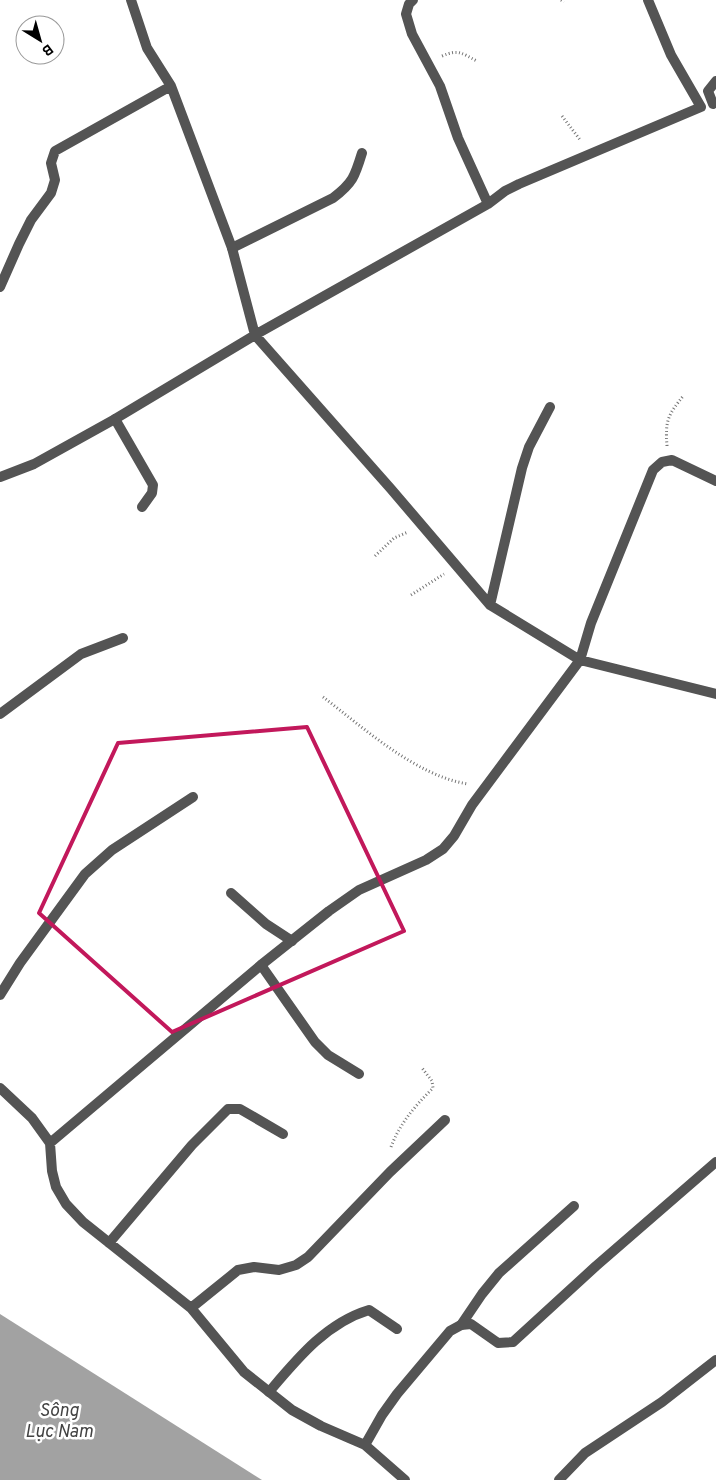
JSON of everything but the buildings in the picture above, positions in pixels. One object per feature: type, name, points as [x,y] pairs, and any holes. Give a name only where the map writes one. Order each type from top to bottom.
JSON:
[{"type":"street","points":[[131,0],[147,48],[172,86],[232,248],[255,336],[490,605],[580,660],[716,694]]},
{"type":"street","points":[[413,0],[409,4],[406,14],[412,34],[440,86],[458,138],[488,204]]},
{"type":"street","points":[[648,0],[671,55],[701,107]]},
{"type":"street","points":[[0,477],[34,464],[115,419],[255,336],[488,204],[519,184],[701,107],[714,104],[708,91],[716,82]]},
{"type":"street","points":[[0,287],[18,244],[31,220],[51,193],[55,180],[51,163],[55,151],[172,86]]},
{"type":"street","points":[[232,248],[333,198],[346,188],[355,176],[362,153]]},
{"type":"street","points":[[490,605],[522,468],[529,446],[550,407]]},
{"type":"street","points":[[115,419],[153,484],[152,492],[142,508]]},
{"type":"street","points":[[50,1144],[261,965],[329,911],[359,890],[426,860],[443,849],[454,836],[472,805],[580,660],[591,623],[653,470],[662,462],[672,460],[716,481]]},
{"type":"street","points":[[0,714],[81,654],[122,638]]},
{"type":"street","points":[[0,995],[20,963],[85,874],[112,850],[193,798]]},
{"type":"street","points":[[231,893],[266,924],[292,940]]},
{"type":"street","points":[[261,965],[315,1042],[328,1055],[359,1074]]},
{"type":"street","points":[[0,1088],[32,1118],[50,1144],[52,1171],[56,1187],[66,1204],[77,1216],[191,1308],[244,1372],[292,1410],[365,1445],[405,1480]]},
{"type":"street","points":[[109,1243],[192,1145],[228,1109],[240,1109],[283,1134]]},
{"type":"street","points":[[191,1308],[238,1270],[254,1267],[279,1270],[296,1265],[308,1257],[390,1172],[445,1120]]},
{"type":"street","points":[[365,1445],[397,1394],[450,1331],[461,1325],[471,1324],[498,1343],[513,1342],[596,1266],[716,1162]]},
{"type":"street","points":[[461,1325],[498,1273],[574,1206]]},
{"type":"street","points":[[269,1392],[309,1346],[353,1315],[369,1310],[397,1330]]},
{"type":"street","points":[[559,1480],[585,1452],[662,1402],[716,1360]]},
{"type":"path","points":[[427,63],[453,51],[460,52],[477,61]]},
{"type":"path","points":[[562,116],[590,154]]},
{"type":"path","points":[[672,460],[666,445],[666,429],[670,412],[684,395]]},
{"type":"path","points":[[374,556],[394,538],[422,525]]},
{"type":"path","points":[[412,596],[457,566]]},
{"type":"path","points":[[324,697],[401,756],[456,782],[486,787]]},
{"type":"path","points":[[390,1172],[388,1153],[396,1133],[412,1109],[433,1088],[432,1081],[422,1068]]},
{"type":"highlighted area","points":[[307,727],[404,931],[172,1032],[39,913],[118,743]]},
{"type":"water","name":"Sông Lục Nam","points":[[0,1314],[262,1480],[0,1480]]}]
